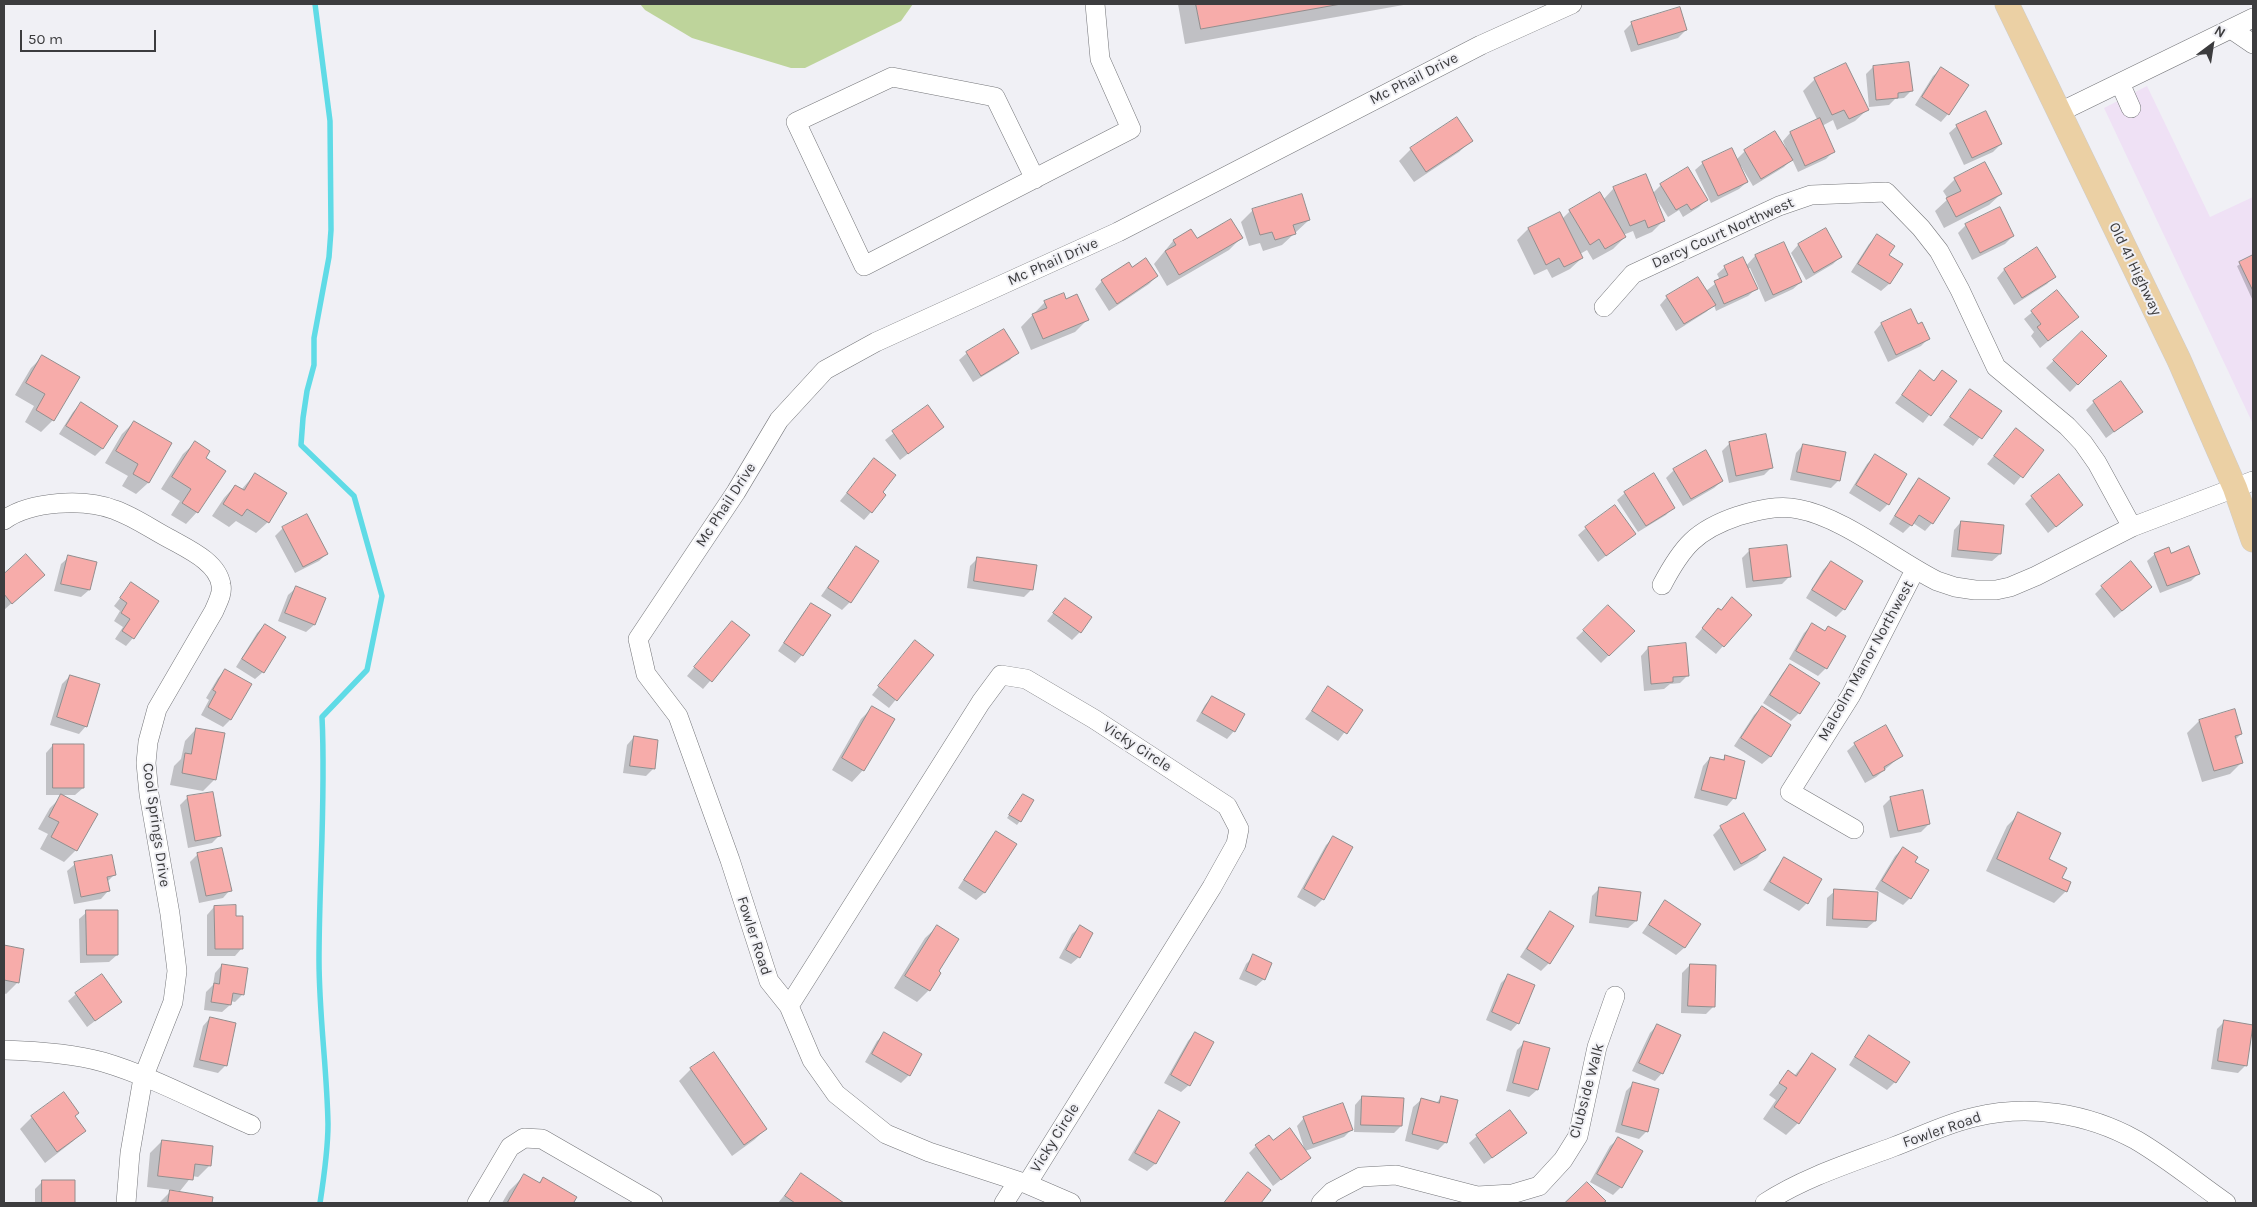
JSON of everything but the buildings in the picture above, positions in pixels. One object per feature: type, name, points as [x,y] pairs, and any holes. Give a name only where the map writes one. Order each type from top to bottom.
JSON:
[{"type":"main road","name":"Old 41 Highway","points":[[2007,4],[2171,344],[2244,485],[2253,540]]},
{"type":"street","points":[[1035,178],[995,97],[892,77],[796,122],[864,266],[1131,129],[1100,59],[1095,4]]},
{"type":"street","name":"Mc Phail Drive","points":[[638,638],[736,492],[779,420],[825,370],[876,342],[1118,232],[1482,45],[1572,4]]},
{"type":"street","points":[[2060,112],[2253,18]]},
{"type":"street","points":[[2231,29],[2253,44]]},
{"type":"street","points":[[2120,83],[2131,108]]},
{"type":"street","name":"Darcy Court Northwest","points":[[1604,307],[1633,274],[1779,206],[1811,194],[1886,192],[1921,228],[1940,251],[1996,367],[2067,426],[2083,443],[2098,463],[2132,527]]},
{"type":"street","points":[[1662,585],[1677,557],[1687,544],[1707,529],[1753,511],[1797,508],[1836,522],[1915,570],[1937,581],[1955,587],[1996,590],[2010,587],[2036,576],[2132,527],[2244,485]]},
{"type":"street","name":"Cool Springs Drive","points":[[4,520],[39,506],[58,503],[95,505],[115,510],[189,549],[205,561],[216,573],[221,584],[220,598],[214,611],[157,709],[148,742],[146,763],[149,794],[170,914],[177,971],[173,1002],[143,1078],[130,1153],[126,1203]]},
{"type":"street","name":"Malcolm Manor Northwest","points":[[1854,829],[1790,792],[1851,695],[1915,570]]},
{"type":"street","name":"Fowler Road","points":[[638,638],[646,674],[678,716],[730,860],[768,981],[789,1006],[812,1060],[836,1094],[886,1134],[929,1152],[1022,1183],[1071,1203]]},
{"type":"street","name":"Vicky Circle","points":[[789,1006],[981,702],[1001,675],[1026,678],[1094,719],[1227,806],[1239,829],[1236,844],[1212,887],[1022,1183]]},
{"type":"street","name":"Clubside Walk","points":[[1321,1203],[1332,1192],[1362,1177],[1396,1175],[1477,1196],[1512,1194],[1539,1186],[1563,1160],[1578,1136],[1597,1047],[1615,996]]},
{"type":"street","points":[[4,1050],[36,1051],[102,1062],[251,1125]]},
{"type":"street","name":"Fowler Road","points":[[1765,1203],[1783,1191],[1858,1160],[1973,1117],[2006,1111],[2070,1115],[2104,1125],[2137,1140],[2226,1203]]},
{"type":"street","points":[[477,1203],[510,1147],[524,1138],[542,1139],[653,1203]]},
{"type":"street","points":[[1004,1203],[1022,1183]]},
{"type":"shaded area","points":[[2147,86],[2210,217],[2253,197],[2253,424],[2104,108]]},
{"type":"green space","points":[[640,4],[913,4],[901,21],[805,68],[791,68],[692,38],[645,10]]},
{"type":"waterway","points":[[315,4],[330,121],[331,230],[329,257],[314,338],[314,365],[307,391],[301,445],[354,496],[382,596],[367,670],[322,717],[323,778],[319,960],[328,1124],[327,1154],[320,1203]]}]
